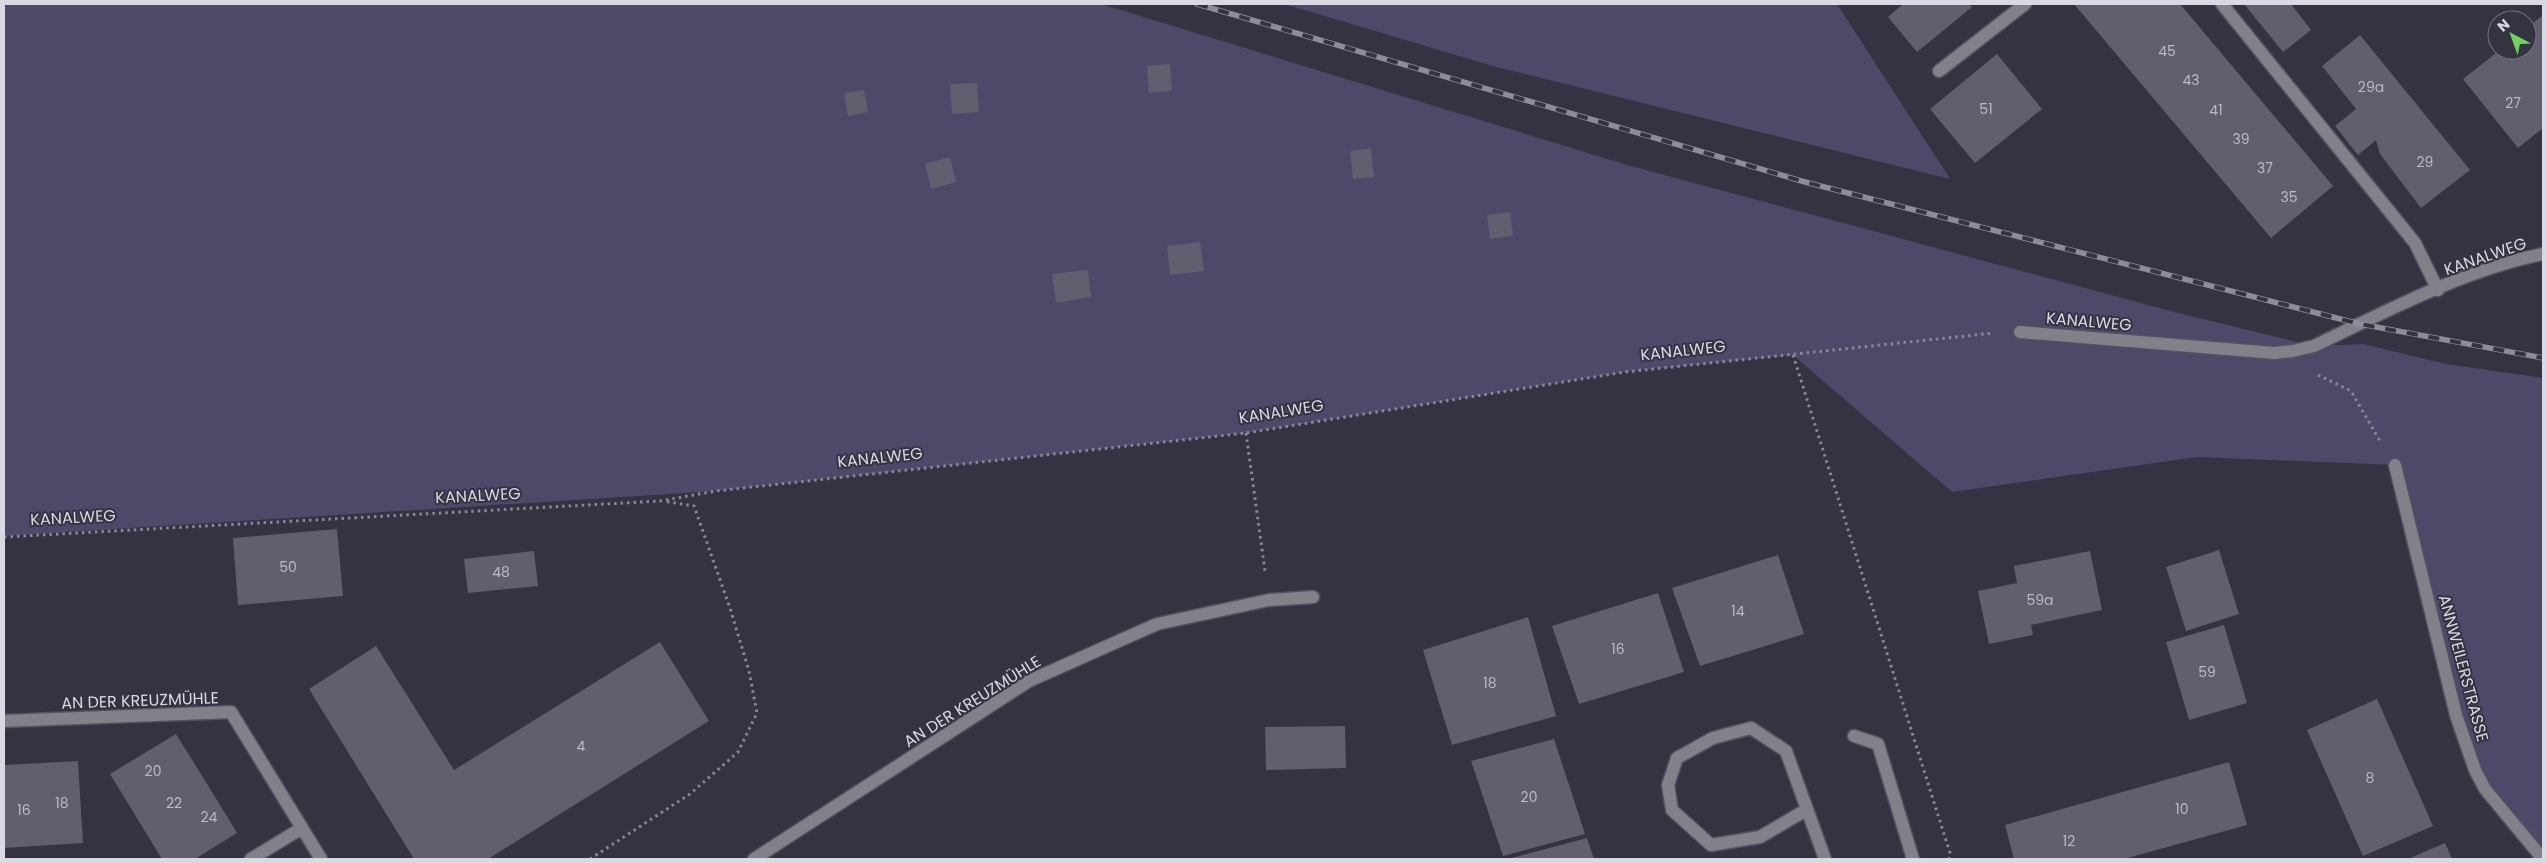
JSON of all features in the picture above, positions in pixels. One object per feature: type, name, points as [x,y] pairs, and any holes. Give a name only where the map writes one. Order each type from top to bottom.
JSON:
[{"type":"street","points":[[1939,71],[2025,4]]},
{"type":"street","points":[[2222,4],[2416,243],[2438,290]]},
{"type":"street","name":"KANALWEG","points":[[2020,332],[2274,353],[2293,351],[2314,346],[2438,290],[2508,262],[2543,254]]},
{"type":"street","name":"ANNWEILERSTRASSE","points":[[2395,465],[2456,715],[2475,770],[2485,789],[2543,859]]},
{"type":"street","name":"AN DER KREUZMÜHLE","points":[[754,859],[1029,681],[1157,624],[1269,600],[1313,597]]},
{"type":"street","name":"AN DER KREUZMÜHLE","points":[[4,721],[231,712],[321,859]]},
{"type":"street","points":[[1806,810],[1760,838],[1711,845],[1672,810],[1668,785],[1677,758],[1712,738],[1751,728],[1786,751],[1825,859]]},
{"type":"street","points":[[1854,736],[1878,744],[1913,859]]},
{"type":"street","points":[[251,859],[302,828]]},
{"type":"path","name":"KANALWEG","points":[[4,537],[660,501],[716,491],[1246,433],[1625,372],[1982,333],[2020,332]]},
{"type":"path","points":[[1793,355],[1947,844],[1949,859]]},
{"type":"path","points":[[2316,374],[2351,391],[2395,465]]},
{"type":"path","points":[[1246,433],[1269,600]]},
{"type":"path","points":[[590,859],[690,794],[738,752],[757,713],[749,671],[730,608],[694,506],[660,501]]},
{"type":"shaded area","points":[[4,4],[1101,4],[1627,165],[2178,313],[2314,346],[2363,344],[2446,364],[2543,378],[2543,859],[2475,770],[2395,465],[2197,457],[1952,492],[1793,355],[1625,372],[1246,433],[716,491],[4,536]]},
{"type":"shaded area","points":[[1284,4],[1837,4],[1950,179],[1493,66]]},
{"type":"building","points":[[1903,4],[1969,4],[1972,7],[1917,52],[1888,17]]},
{"type":"building","points":[[2074,4],[2180,4],[2333,186],[2271,238]]},
{"type":"building","points":[[2244,4],[2291,4],[2311,30],[2283,52]]},
{"type":"building","points":[[2543,15],[2543,128],[2518,148],[2463,79],[2487,60],[2537,60],[2537,20]]},
{"type":"building","points":[[2360,35],[2470,170],[2421,208],[2380,154],[2376,140],[2358,155],[2335,126],[2356,109],[2322,66]]},
{"type":"building","points":[[1997,54],[2042,109],[1975,163],[1930,109]]},
{"type":"building","points":[[1170,64],[1172,91],[1149,93],[1147,66]]},
{"type":"building","points":[[977,83],[979,112],[952,114],[950,84]]},
{"type":"building","points":[[864,90],[868,112],[848,116],[844,93]]},
{"type":"building","points":[[1371,148],[1374,177],[1353,179],[1350,151]]},
{"type":"building","points":[[950,157],[956,182],[931,189],[925,164]]},
{"type":"building","points":[[1510,212],[1513,236],[1490,239],[1487,215]]},
{"type":"building","points":[[1200,242],[1204,271],[1170,275],[1167,246]]},
{"type":"building","points":[[1088,270],[1091,297],[1056,303],[1052,274]]},
{"type":"building","points":[[337,529],[343,596],[238,605],[233,538]]},
{"type":"building","points":[[2219,550],[2239,614],[2186,631],[2166,567]]},
{"type":"building","points":[[534,551],[538,586],[468,593],[464,559]]},
{"type":"building","points":[[2090,551],[2102,610],[2031,625],[2033,635],[1989,644],[1978,591],[2017,583],[2014,566]]},
{"type":"building","points":[[1778,555],[1804,634],[1700,666],[1672,588]]},
{"type":"building","points":[[1658,593],[1684,672],[1579,704],[1552,626]]},
{"type":"building","points":[[1528,617],[1556,716],[1452,745],[1423,650]]},
{"type":"building","points":[[2224,625],[2247,703],[2189,720],[2166,642]]},
{"type":"building","points":[[660,642],[709,721],[488,859],[414,859],[309,689],[376,646],[454,770]]},
{"type":"building","points":[[2377,699],[2433,826],[2363,856],[2307,730]]},
{"type":"building","points":[[1345,726],[1346,768],[1266,770],[1265,727]]},
{"type":"building","points":[[176,734],[237,833],[195,859],[162,859],[110,774]]},
{"type":"building","points":[[1554,739],[1585,834],[1503,856],[1471,761]]},
{"type":"building","points":[[78,761],[83,843],[4,848],[4,765]]},
{"type":"building","points":[[2229,762],[2247,825],[2124,859],[2014,859],[2005,825]]},
{"type":"building","points":[[1587,838],[1594,859],[1508,859]]},
{"type":"building","points":[[2445,843],[2452,859],[2408,859]]},
{"type":"railway","points":[[1197,4],[1805,182],[2360,324],[2543,358]]}]
